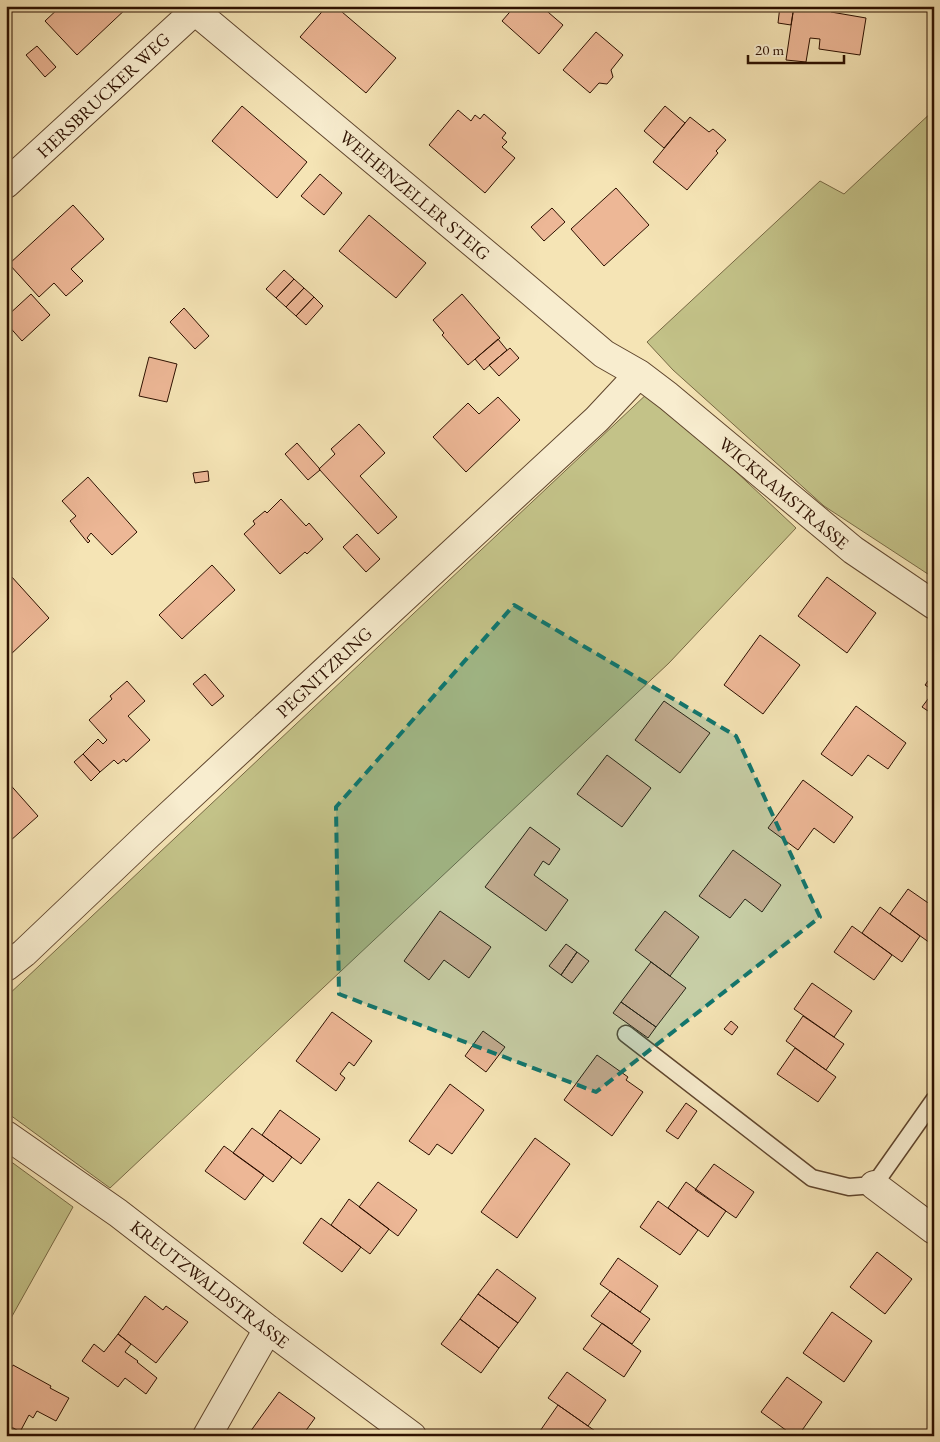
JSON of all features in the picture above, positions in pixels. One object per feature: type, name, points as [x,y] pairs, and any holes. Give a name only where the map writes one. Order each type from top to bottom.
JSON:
[{"type":"street","name":"HERSBRUCKER WEG","points":[[6,184],[197,9]]},
{"type":"street","name":"WEIHENZELLER STEIG","points":[[197,9],[604,354],[639,374]]},
{"type":"street","name":"WICKRAMSTRASSE","points":[[639,374],[853,550],[934,605]]},
{"type":"street","name":"PEGNITZRING","points":[[6,968],[597,419],[639,374]]},
{"type":"street","name":"KREUTZWALDSTRASSE","points":[[6,1135],[118,1213],[268,1329],[412,1436]]},
{"type":"street","points":[[874,1184],[934,1230]]},
{"type":"street","points":[[207,1436],[268,1329]]},
{"type":"lane","points":[[626,1034],[812,1178],[849,1187],[874,1184],[934,1100]]},
{"type":"highlighted area","points":[[514,605],[736,736],[820,917],[596,1092],[339,994],[336,807]]},
{"type":"shaded area","points":[[934,110],[934,578],[824,506],[673,370],[647,342],[820,181],[844,194]]},
{"type":"shaded area","points":[[650,391],[796,528],[669,663],[110,1188],[6,1112],[6,997]]},
{"type":"shaded area","points":[[6,1158],[73,1207],[6,1327]]},
{"type":"building","points":[[61,6],[129,6],[77,55],[45,21]]},
{"type":"building","points":[[327,6],[335,6],[396,58],[366,93],[300,37]]},
{"type":"building","points":[[515,6],[541,6],[563,25],[539,54],[502,21]]},
{"type":"building","points":[[780,6],[794,6],[791,25],[778,23]]},
{"type":"building","points":[[794,6],[818,8],[818,6],[832,6],[831,12],[866,18],[860,55],[819,49],[820,39],[810,38],[806,62],[786,60]]},
{"type":"building","points":[[596,32],[623,55],[611,70],[613,77],[607,84],[599,83],[590,93],[563,70]]},
{"type":"building","points":[[37,46],[56,67],[45,77],[26,55]]},
{"type":"building","points":[[242,106],[307,162],[277,198],[212,141]]},
{"type":"building","points":[[665,106],[685,123],[664,148],[644,131]]},
{"type":"building","points":[[458,110],[471,121],[475,115],[480,119],[484,114],[506,133],[502,138],[507,142],[502,147],[515,158],[485,193],[429,145]]},
{"type":"building","points":[[690,117],[709,132],[713,129],[726,140],[716,151],[718,153],[687,190],[653,162]]},
{"type":"building","points":[[320,174],[342,193],[324,215],[301,196]]},
{"type":"building","points":[[616,188],[649,225],[604,266],[571,229]]},
{"type":"building","points":[[73,205],[104,239],[71,269],[83,281],[66,296],[54,283],[39,297],[9,264]]},
{"type":"building","points":[[552,208],[565,222],[544,241],[531,227]]},
{"type":"building","points":[[369,215],[426,263],[396,298],[339,251]]},
{"type":"building","points":[[284,270],[294,279],[276,298],[266,289]]},
{"type":"building","points":[[294,279],[304,288],[286,307],[276,298]]},
{"type":"building","points":[[304,288],[314,297],[296,316],[286,307]]},
{"type":"building","points":[[31,294],[50,315],[22,341],[6,323],[6,317]]},
{"type":"building","points":[[462,294],[500,338],[468,365],[442,335],[444,333],[433,320]]},
{"type":"building","points":[[314,297],[323,306],[306,325],[296,316]]},
{"type":"building","points":[[184,308],[209,336],[195,349],[170,322]]},
{"type":"building","points":[[498,339],[507,350],[484,370],[475,359]]},
{"type":"building","points":[[510,348],[519,358],[499,376],[489,365]]},
{"type":"building","points":[[149,357],[177,364],[167,402],[139,396]]},
{"type":"building","points":[[498,397],[520,420],[466,472],[433,437],[468,403],[479,414]]},
{"type":"building","points":[[359,424],[385,453],[360,476],[397,517],[378,534],[319,469],[335,454],[331,449]]},
{"type":"building","points":[[297,443],[320,470],[308,480],[285,454]]},
{"type":"building","points":[[208,471],[209,481],[195,483],[193,473]]},
{"type":"building","points":[[88,477],[137,532],[112,555],[91,533],[87,538],[90,541],[88,543],[70,521],[76,516],[62,501]]},
{"type":"building","points":[[281,499],[306,526],[309,523],[323,539],[307,554],[305,552],[280,574],[244,534],[255,524],[253,521],[265,511],[267,513]]},
{"type":"building","points":[[357,534],[380,559],[366,572],[343,547]]},
{"type":"building","points":[[212,565],[235,590],[182,639],[159,615]]},
{"type":"building","points":[[11,576],[49,618],[8,657],[6,655],[6,581]]},
{"type":"building","points":[[827,577],[876,613],[847,653],[798,616]]},
{"type":"building","points":[[760,635],[800,665],[763,714],[724,685]]},
{"type":"building","points":[[934,673],[934,691],[925,685]]},
{"type":"building","points":[[205,674],[224,696],[212,706],[193,684]]},
{"type":"building","points":[[127,681],[145,701],[128,716],[150,740],[126,762],[124,759],[118,764],[114,760],[100,772],[83,754],[98,739],[103,744],[107,740],[89,720],[112,699],[110,696]]},
{"type":"building","points":[[934,691],[934,715],[922,707]]},
{"type":"building","points":[[664,701],[710,733],[680,773],[635,740]]},
{"type":"building","points":[[856,706],[906,743],[888,769],[868,755],[852,776],[821,754]]},
{"type":"building","points":[[83,754],[100,772],[91,781],[74,762]]},
{"type":"building","points":[[607,755],[651,788],[622,827],[577,794]]},
{"type":"building","points":[[6,780],[38,816],[10,841],[6,837]]},
{"type":"building","points":[[803,780],[853,817],[834,843],[814,828],[798,850],[768,828]]},
{"type":"building","points":[[530,827],[560,849],[549,865],[543,861],[534,875],[568,900],[546,931],[485,887]]},
{"type":"building","points":[[733,850],[781,885],[762,912],[745,899],[730,918],[699,896]]},
{"type":"building","points":[[908,889],[934,907],[934,937],[930,943],[890,914]]},
{"type":"building","points":[[880,907],[920,936],[902,962],[862,933]]},
{"type":"building","points":[[440,911],[491,947],[469,978],[444,960],[429,980],[404,961]]},
{"type":"building","points":[[665,911],[699,937],[670,976],[635,950]]},
{"type":"building","points":[[852,926],[892,955],[874,980],[834,952]]},
{"type":"building","points":[[566,944],[577,952],[561,975],[549,966]]},
{"type":"building","points":[[577,952],[589,961],[572,983],[561,975]]},
{"type":"building","points":[[651,962],[686,988],[656,1027],[621,1002]]},
{"type":"building","points":[[812,983],[852,1011],[834,1037],[794,1009]]},
{"type":"building","points":[[621,1002],[656,1027],[648,1038],[613,1013]]},
{"type":"building","points":[[332,1012],[372,1041],[354,1066],[349,1062],[340,1074],[345,1078],[336,1091],[296,1061]]},
{"type":"building","points":[[803,1016],[844,1044],[826,1070],[786,1041]]},
{"type":"building","points":[[731,1021],[738,1027],[732,1035],[724,1029]]},
{"type":"building","points":[[483,1031],[505,1047],[486,1072],[465,1056]]},
{"type":"building","points":[[795,1048],[836,1077],[818,1102],[777,1074]]},
{"type":"building","points":[[597,1055],[628,1077],[626,1080],[643,1092],[612,1136],[564,1100]]},
{"type":"building","points":[[450,1084],[484,1110],[452,1154],[437,1144],[429,1155],[409,1141]]},
{"type":"building","points":[[686,1103],[697,1111],[678,1139],[666,1131]]},
{"type":"building","points":[[280,1110],[320,1139],[301,1164],[262,1135]]},
{"type":"building","points":[[252,1128],[292,1157],[273,1182],[233,1153]]},
{"type":"building","points":[[535,1138],[570,1164],[517,1238],[481,1212]]},
{"type":"building","points":[[224,1146],[264,1175],[245,1200],[205,1171]]},
{"type":"building","points":[[714,1164],[754,1192],[736,1218],[695,1190]]},
{"type":"building","points":[[378,1182],[417,1210],[398,1236],[359,1207]]},
{"type":"building","points":[[686,1182],[726,1211],[708,1237],[668,1208]]},
{"type":"building","points":[[349,1199],[389,1229],[370,1254],[331,1225]]},
{"type":"building","points":[[658,1201],[698,1230],[680,1255],[640,1227]]},
{"type":"building","points":[[321,1218],[361,1247],[342,1272],[303,1243]]},
{"type":"building","points":[[877,1252],[912,1279],[885,1314],[850,1287]]},
{"type":"building","points":[[618,1258],[658,1286],[640,1312],[600,1284]]},
{"type":"building","points":[[497,1269],[536,1298],[518,1323],[478,1294]]},
{"type":"building","points":[[610,1291],[650,1319],[632,1344],[591,1316]]},
{"type":"building","points":[[478,1294],[518,1323],[499,1348],[460,1319]]},
{"type":"building","points":[[145,1296],[163,1310],[166,1306],[188,1322],[156,1363],[118,1334]]},
{"type":"building","points":[[832,1312],[872,1341],[844,1382],[803,1353]]},
{"type":"building","points":[[460,1319],[499,1348],[481,1373],[441,1344]]},
{"type":"building","points":[[602,1323],[641,1351],[624,1377],[583,1349]]},
{"type":"building","points":[[118,1334],[131,1344],[125,1352],[157,1378],[146,1394],[125,1378],[118,1387],[82,1361],[94,1344],[104,1352]]},
{"type":"building","points":[[13,1365],[69,1398],[56,1421],[37,1411],[33,1418],[29,1415],[21,1430],[24,1434],[6,1424],[6,1377]]},
{"type":"building","points":[[567,1372],[606,1400],[588,1426],[548,1398]]},
{"type":"building","points":[[787,1377],[822,1402],[798,1436],[794,1436],[761,1412]]},
{"type":"building","points":[[279,1392],[315,1418],[302,1436],[255,1436],[250,1432]]},
{"type":"building","points":[[558,1405],[598,1433],[596,1436],[547,1436],[540,1431]]}]
